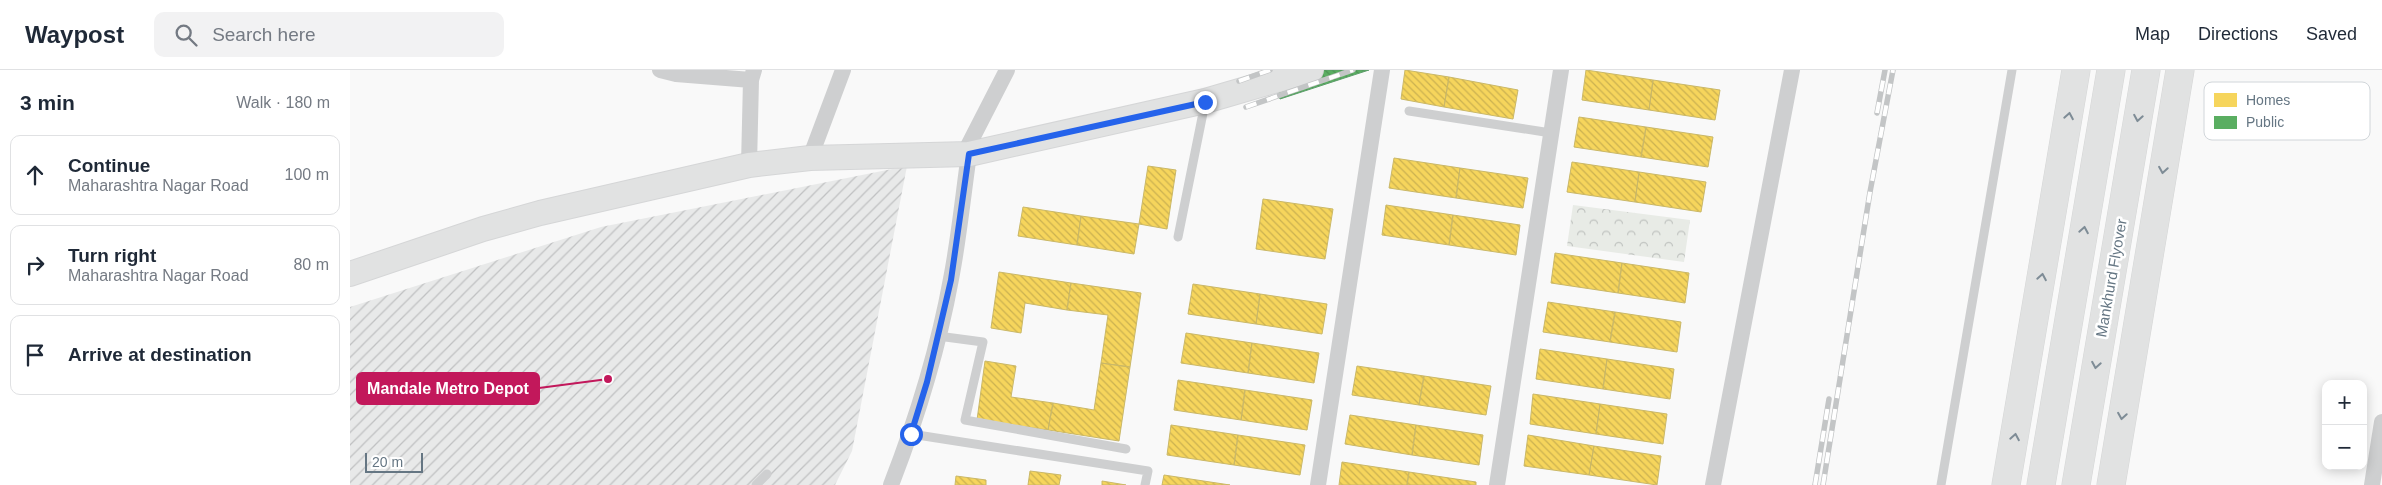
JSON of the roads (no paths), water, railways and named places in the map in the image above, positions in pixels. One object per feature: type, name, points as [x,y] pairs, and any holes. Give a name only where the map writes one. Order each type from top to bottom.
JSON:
[{"type":"highway","points":[[2006,485],[2076,70]]},
{"type":"highway","points":[[2041,485],[2111,70]]},
{"type":"highway","name":"Mankhurd Flyover","points":[[2076,485],[2146,70]]},
{"type":"highway","points":[[2110,485],[2180,70]]},
{"type":"street","points":[[660,70],[676,74],[752,75],[749,165]]},
{"type":"street","points":[[810,158],[843,70]]},
{"type":"street","points":[[891,485],[911,434],[927,382],[951,280],[967,154],[1007,70]]},
{"type":"street","points":[[350,274],[483,229],[540,213],[749,165],[810,158],[967,154],[1205,102],[1311,70]]},
{"type":"street","points":[[1318,485],[1382,70]]},
{"type":"street","points":[[1497,485],[1561,70]]},
{"type":"street","points":[[1713,485],[1792,70]]},
{"type":"street","points":[[2372,485],[2379,465],[2382,422]]},
{"type":"lane","points":[[1941,485],[2012,70]]},
{"type":"lane","points":[[1178,237],[1205,102]]},
{"type":"lane","points":[[1409,112],[1551,133]]},
{"type":"lane","points":[[938,336],[983,342],[965,420],[1126,449]]},
{"type":"lane","points":[[911,434],[1148,471],[1145,485]]},
{"type":"lane","points":[[756,485],[767,474]]},
{"type":"railway","points":[[1239,81],[1270,70]]},
{"type":"railway","points":[[1246,107],[1353,70]]},
{"type":"railway","points":[[1877,113],[1885,70]]},
{"type":"railway","points":[[1823,485],[1870,192],[1893,70]]},
{"type":"railway","points":[[1815,485],[1829,399]]},
{"type":"place","name":"Mandale Metro Depot","points":[[608,379]]}]
